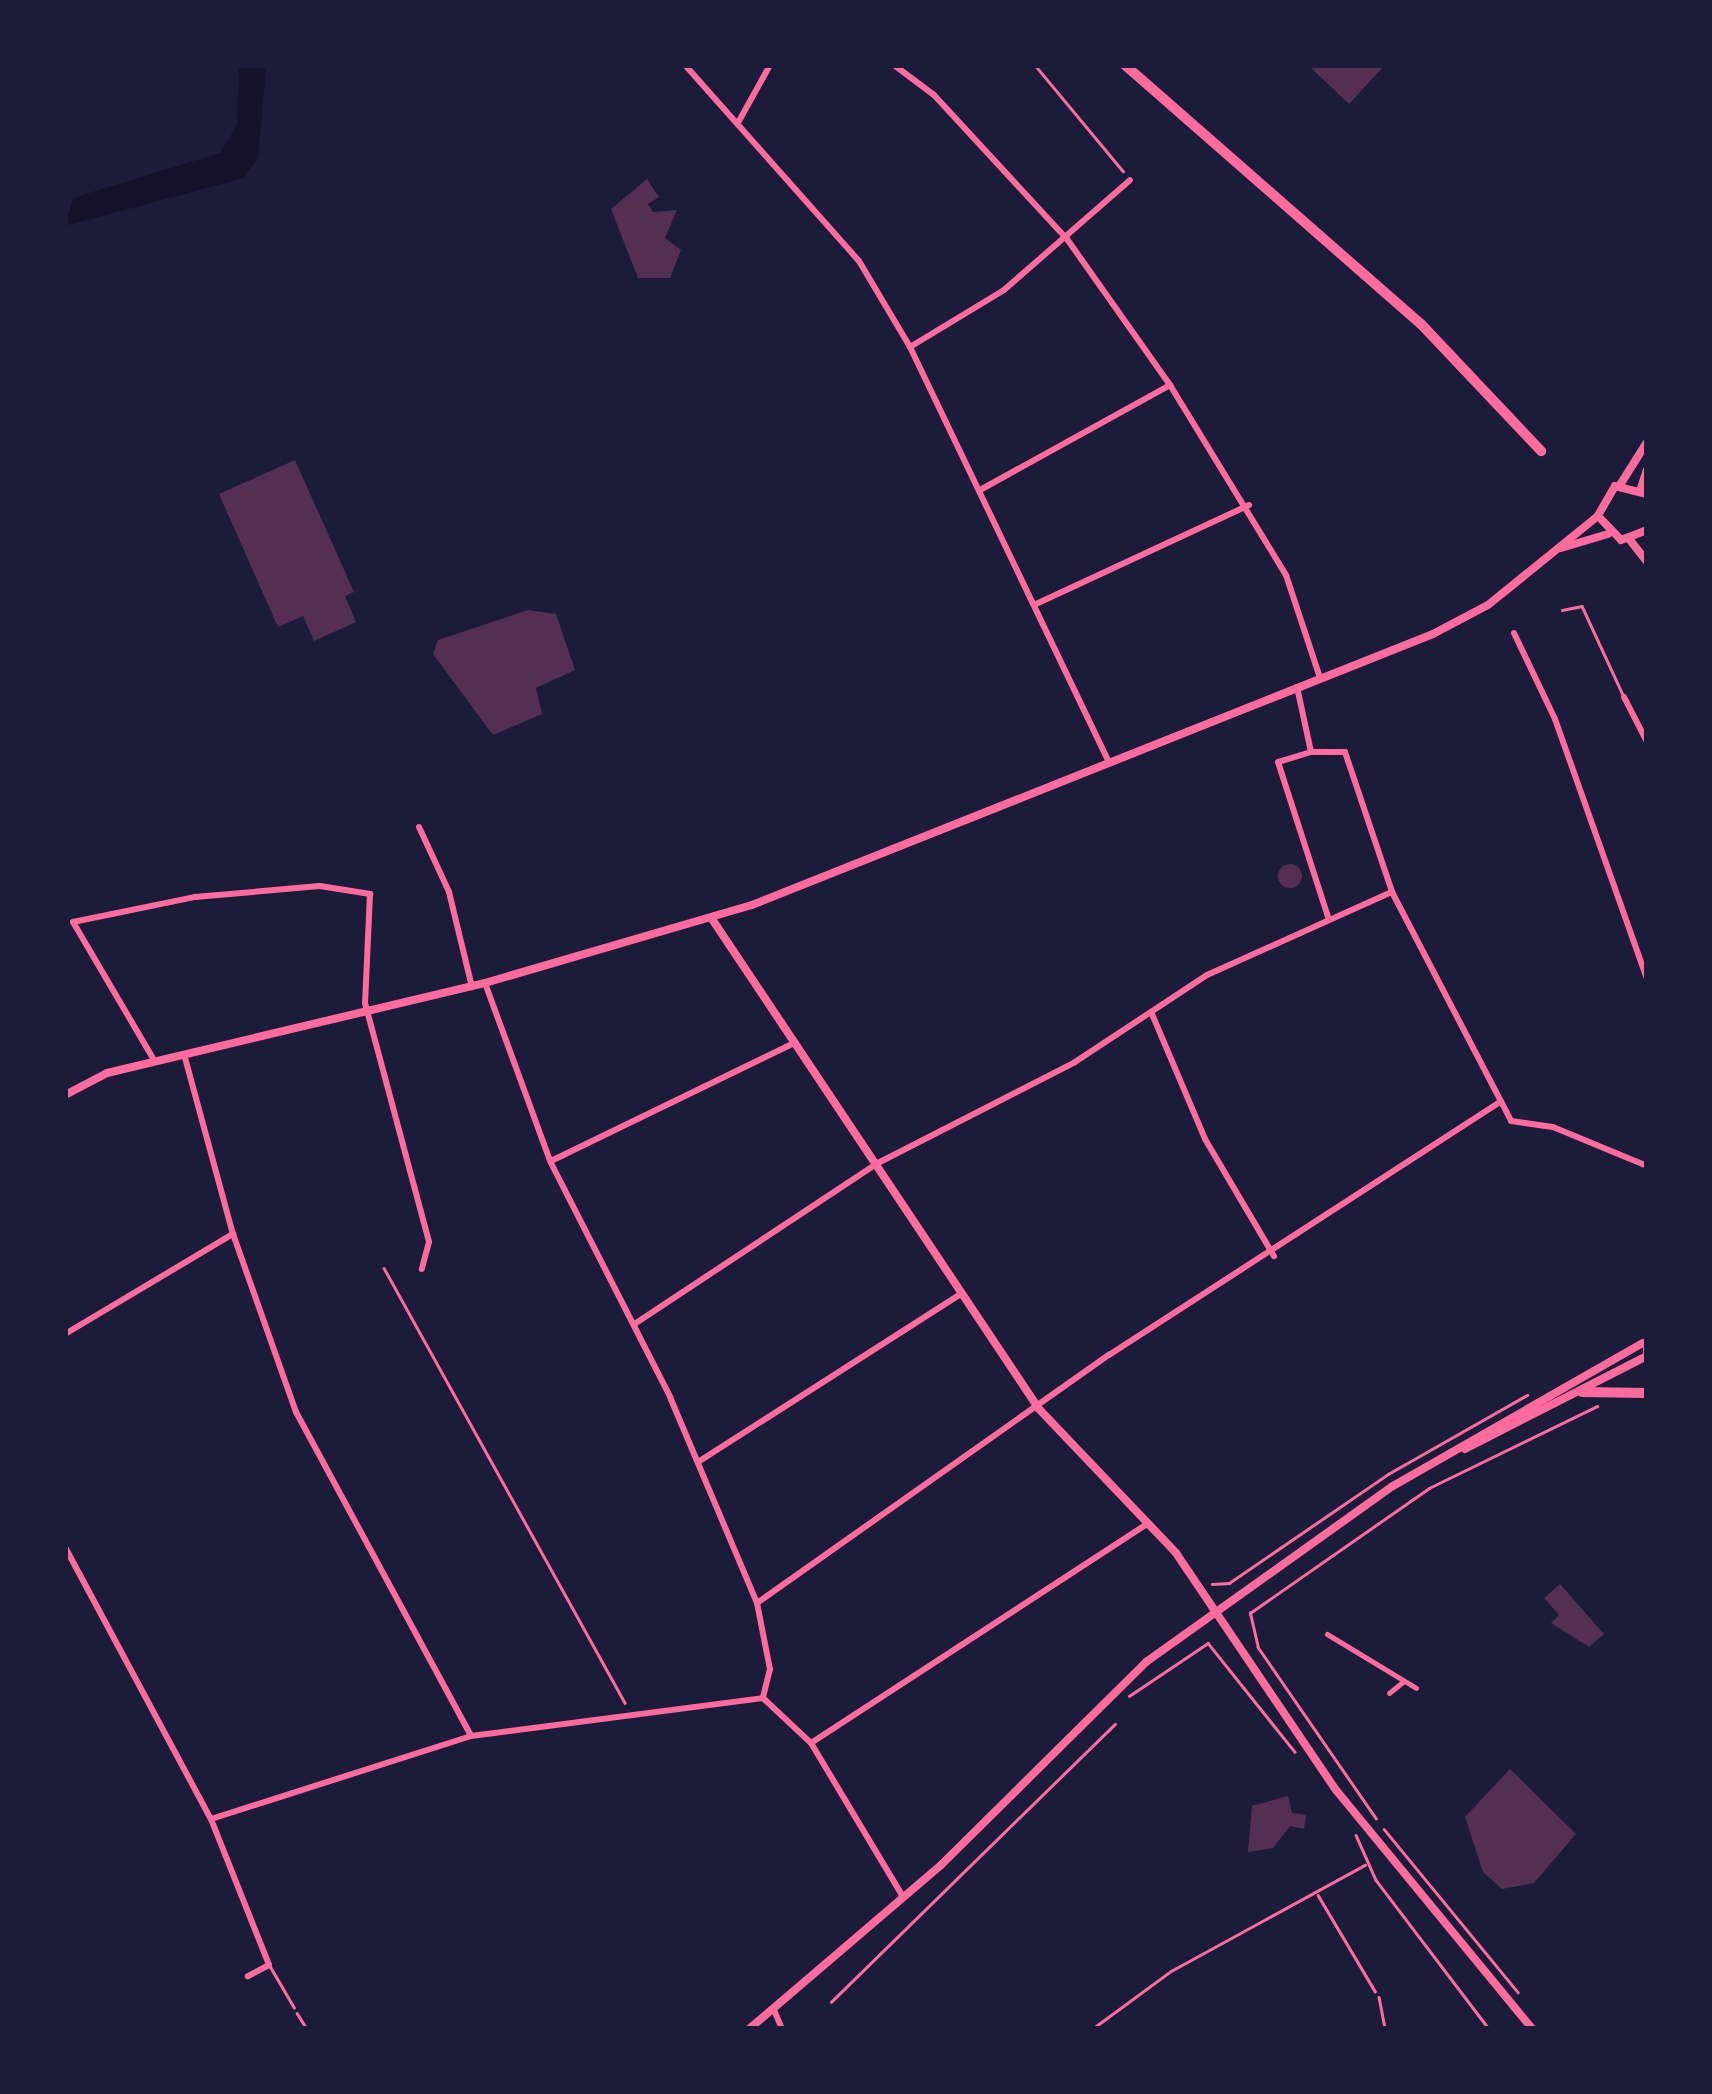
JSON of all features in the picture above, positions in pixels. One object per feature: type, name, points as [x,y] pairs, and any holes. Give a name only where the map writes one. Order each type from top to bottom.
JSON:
[{"type":"main road","points":[[1125,65],[1434,337],[1541,451]]},
{"type":"main road","points":[[1582,1392],[1647,1393]]},
{"type":"street","points":[[685,65],[859,261],[910,347],[1107,759]]},
{"type":"street","points":[[739,122],[770,65]]},
{"type":"street","points":[[894,65],[934,95],[1068,239],[1170,384],[1248,505],[1286,576],[1320,678]]},
{"type":"street","points":[[910,347],[1068,239],[1130,180]]},
{"type":"street","points":[[980,490],[1170,384]]},
{"type":"street","points":[[65,1095],[154,1060],[485,983],[712,920],[1107,759],[1434,634],[1561,548],[1598,516],[1602,498],[1620,485],[1647,442]]},
{"type":"street","points":[[1620,485],[1644,491],[1647,470]]},
{"type":"street","points":[[1036,604],[1248,505]]},
{"type":"street","points":[[1598,516],[1608,534]]},
{"type":"street","points":[[1630,540],[1647,530]]},
{"type":"street","points":[[1561,548],[1608,534],[1630,540],[1647,562]]},
{"type":"street","points":[[1514,633],[1555,719],[1647,980]]},
{"type":"street","points":[[1296,686],[1312,752]]},
{"type":"street","points":[[1624,698],[1647,742]]},
{"type":"street","points":[[1328,917],[1278,762],[1312,752],[1345,752],[1392,892],[1511,1121],[1553,1128],[1647,1166]]},
{"type":"street","points":[[418,826],[449,892],[472,986]]},
{"type":"street","points":[[154,1060],[74,922],[213,895],[320,886],[370,894],[366,1011],[429,1242],[422,1269]]},
{"type":"street","points":[[636,1323],[878,1163],[1152,1014],[1220,968],[1392,892]]},
{"type":"street","points":[[712,920],[797,1041],[1039,1409],[1150,1523],[1218,1613],[1336,1790],[1532,2029]]},
{"type":"street","points":[[485,983],[550,1161],[636,1323],[758,1603],[770,1669],[763,1698]]},
{"type":"street","points":[[1152,1014],[1205,1139],[1274,1256]]},
{"type":"street","points":[[550,1161],[797,1041]]},
{"type":"street","points":[[184,1053],[233,1234],[296,1412],[472,1736]]},
{"type":"street","points":[[758,1603],[1039,1409],[1109,1355],[1274,1256],[1500,1101]]},
{"type":"street","points":[[65,1334],[233,1234]]},
{"type":"street","points":[[698,1462],[963,1292]]},
{"type":"street","points":[[1442,1458],[1582,1392],[1646,1349]]},
{"type":"street","points":[[749,2029],[903,1897],[1126,1680],[1442,1458],[1646,1349]]},
{"type":"street","points":[[810,1743],[1150,1523]]},
{"type":"street","points":[[65,1547],[210,1819],[269,1964],[248,1976]]},
{"type":"street","points":[[1327,1634],[1416,1688]]},
{"type":"street","points":[[1389,1693],[1404,1681]]},
{"type":"street","points":[[210,1819],[472,1736],[763,1698]]},
{"type":"street","points":[[763,1698],[810,1743],[903,1897]]},
{"type":"street","points":[[774,2010],[782,2029]]},
{"type":"lane","points":[[1562,610],[1582,606],[1624,698]]},
{"type":"lane","points":[[831,2002],[1115,1724]]},
{"type":"lane","points":[[269,1964],[294,2007]]},
{"type":"lane","points":[[1378,1997],[1385,2029]]},
{"type":"path","points":[[1035,65],[1130,180]]},
{"type":"path","points":[[384,1268],[631,1713]]},
{"type":"path","points":[[1524,2000],[1352,1788],[1248,1626],[1250,1613],[1430,1488],[1606,1401]]},
{"type":"path","points":[[1212,1584],[1229,1583]]},
{"type":"path","points":[[1119,1704],[1208,1643],[1226,1653],[1300,1759]]},
{"type":"path","points":[[1349,1824],[1367,1864],[1489,2029]]},
{"type":"path","points":[[1092,2029],[1171,1971],[1367,1864]]},
{"type":"path","points":[[1317,1893],[1378,1997]]},
{"type":"path","points":[[294,2007],[307,2029]]},
{"type":"path","points":[[338,2029],[356,2029]]},
{"type":"shaded area","points":[[239,65],[266,65],[258,158],[244,178],[65,226],[73,198],[220,153],[237,125]]},
{"type":"building","points":[[1308,65],[1385,65],[1349,104]]},
{"type":"building","points":[[647,179],[659,197],[648,204],[653,212],[677,210],[665,238],[681,250],[670,278],[638,278],[611,209]]},
{"type":"building","points":[[295,460],[354,592],[345,596],[356,622],[314,641],[303,616],[278,627],[219,494]]},
{"type":"building","points":[[528,610],[556,614],[575,670],[536,688],[542,714],[493,735],[433,654],[438,640]]},
{"type":"building","points":[[1290,864],[1302,876],[1290,888],[1278,876]]},
{"type":"building","points":[[1560,1584],[1604,1634],[1589,1647],[1551,1623],[1559,1615],[1544,1598]]},
{"type":"building","points":[[1510,1769],[1576,1834],[1534,1883],[1502,1889],[1483,1872],[1465,1817]]},
{"type":"building","points":[[1288,1796],[1292,1813],[1306,1815],[1304,1829],[1290,1826],[1273,1848],[1248,1852],[1252,1806]]}]
